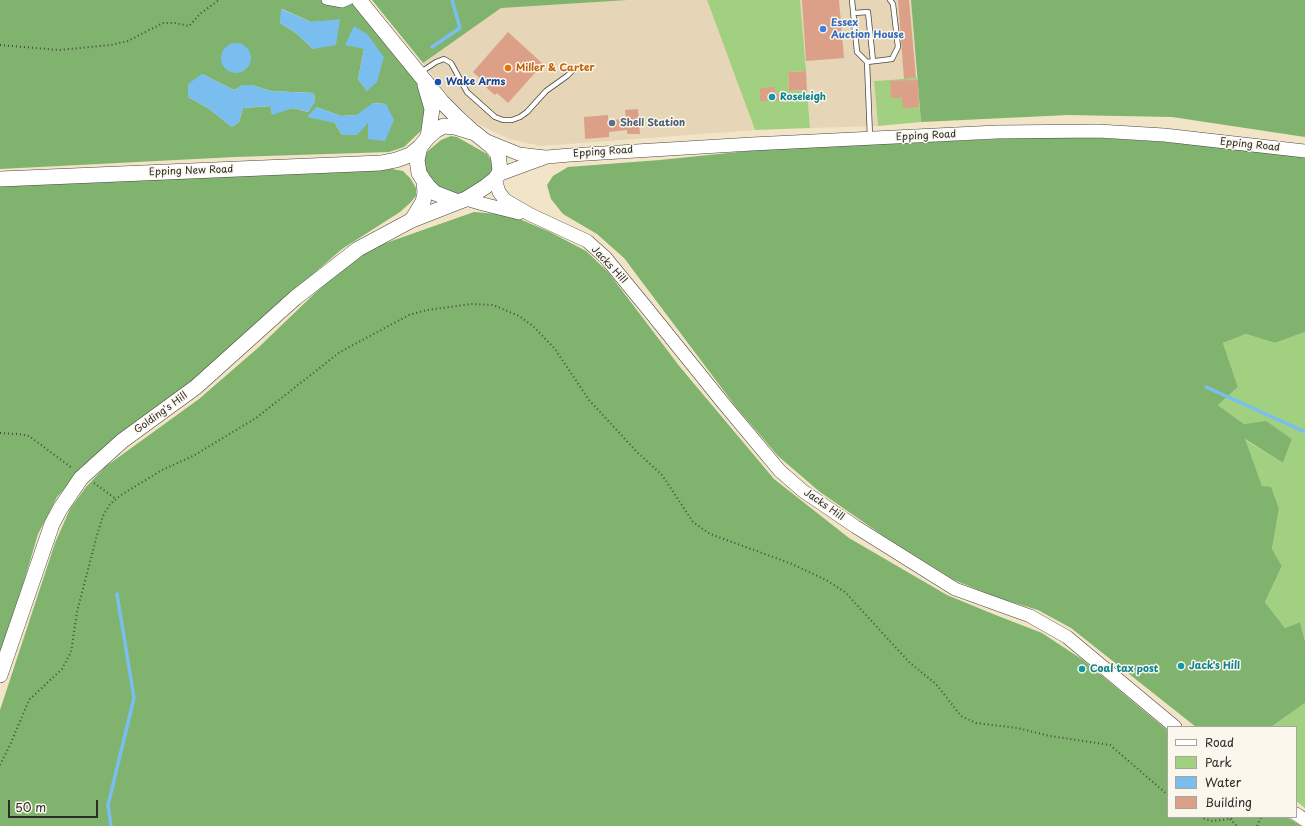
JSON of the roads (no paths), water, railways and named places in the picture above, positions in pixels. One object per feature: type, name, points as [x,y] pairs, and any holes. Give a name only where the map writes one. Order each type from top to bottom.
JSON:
[{"type":"main road","points":[[359,0],[421,77],[458,118],[498,154],[500,170],[497,177],[485,187],[462,201]]},
{"type":"main road","points":[[412,220],[425,194],[417,160],[424,142],[432,109],[421,77]]},
{"type":"main road","points":[[424,142],[436,130],[444,126],[455,127],[479,136]]},
{"type":"main road","name":"Epping Road","points":[[479,136],[519,154],[547,157],[620,151],[997,132],[1098,131],[1164,135],[1305,151]]},
{"type":"main road","name":"Epping New Road","points":[[0,179],[381,162],[396,160],[410,155],[424,142]]},
{"type":"main road","name":"Epping Road","points":[[497,177],[547,157]]},
{"type":"main road","name":"Epping New Road","points":[[381,162],[409,167],[422,177]]},
{"type":"main road","points":[[422,177],[435,193],[462,201],[483,204],[530,215]]},
{"type":"main road","points":[[497,177],[499,192],[505,200],[530,215]]},
{"type":"main road","name":"Golding's Hill","points":[[0,675],[52,524],[60,509],[83,475],[122,441],[196,387],[295,298],[358,249],[412,220],[462,201]]},
{"type":"main road","name":"Jacks Hill","points":[[530,215],[587,241],[605,257],[780,471],[803,491],[856,527],[954,589],[1030,616],[1067,637],[1174,726]]},
{"type":"street","points":[[326,0],[342,3],[350,0]]},
{"type":"lane","points":[[852,0],[857,52],[867,62],[870,139]]},
{"type":"lane","points":[[867,62],[892,59],[898,47],[893,4],[890,0]]},
{"type":"lane","points":[[854,13],[868,12],[873,61]]},
{"type":"lane","points":[[421,77],[436,62],[444,59],[451,63],[456,70],[466,92],[495,117],[503,120],[512,120],[527,112],[546,91],[572,71]]},
{"type":"water","points":[[281,9],[311,22],[340,19],[336,45],[313,49],[296,33],[280,23]]},
{"type":"water","points":[[354,26],[367,34],[384,57],[377,82],[367,91],[358,79],[364,49],[345,45]]},
{"type":"water","points":[[236,43],[242,44],[250,52],[250,64],[242,72],[236,73],[230,72],[222,64],[221,58],[222,52],[230,44]]},
{"type":"water","points":[[202,74],[234,90],[243,85],[252,85],[271,91],[314,93],[315,101],[308,112],[293,108],[272,115],[270,106],[243,108],[239,122],[232,127],[208,108],[188,97],[188,84]]},
{"type":"water","points":[[373,103],[386,104],[394,120],[385,141],[368,139],[368,123],[357,135],[342,135],[335,123],[307,117],[316,107],[341,116],[357,115]]},
{"type":"waterway","points":[[432,47],[460,28],[452,0]]},
{"type":"waterway","points":[[1206,387],[1305,432]]},
{"type":"waterway","points":[[111,826],[108,805],[134,698],[117,594]]},
{"type":"place","name":"Essex Auction House","points":[[823,29]]},
{"type":"place","name":"Miller & Carter","points":[[508,68]]},
{"type":"place","name":"Wake Arms","points":[[438,82]]},
{"type":"place","name":"Roseleigh","points":[[772,97]]},
{"type":"place","name":"Shell Station","points":[[612,123]]},
{"type":"place","name":"Jack's Hill","points":[[1181,666]]},
{"type":"place","name":"Coal tax post","points":[[1082,669]]}]
